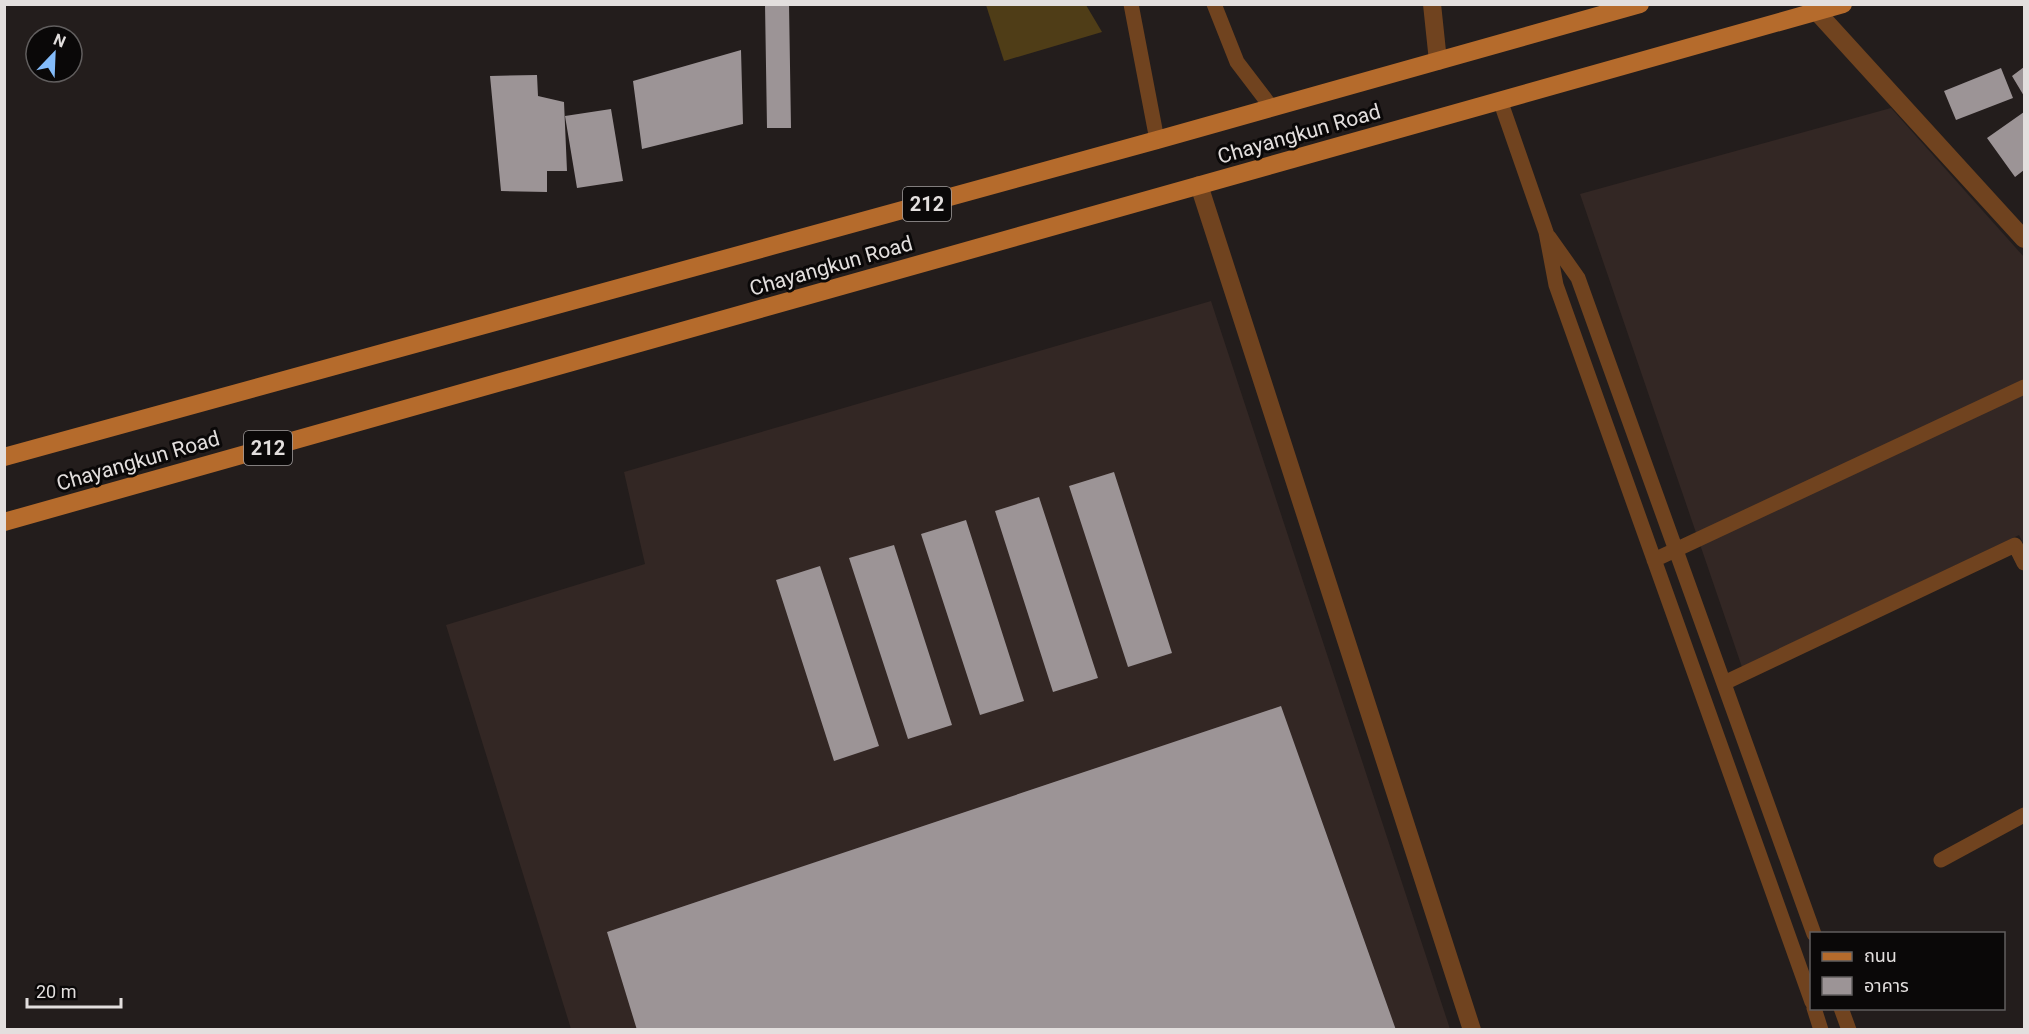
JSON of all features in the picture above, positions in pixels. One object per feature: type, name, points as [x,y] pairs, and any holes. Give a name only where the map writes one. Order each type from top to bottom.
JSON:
[{"type":"main road","name":"Chayangkun Road","points":[[4,457],[1157,140],[1640,4]]},
{"type":"main road","name":"Chayangkun Road","points":[[4,522],[1843,4]]},
{"type":"street","points":[[1432,4],[1438,61]]},
{"type":"street","points":[[1817,12],[2025,239]]},
{"type":"street","points":[[1199,185],[1472,1029]]},
{"type":"lane","points":[[1131,4],[1157,140]]},
{"type":"lane","points":[[1214,4],[1237,62],[1272,108]]},
{"type":"lane","points":[[1500,100],[1546,232],[1556,285],[1810,996]]},
{"type":"lane","points":[[1546,232],[1578,278],[1814,932]]},
{"type":"lane","points":[[1654,560],[2025,387]]},
{"type":"lane","points":[[1724,683],[2015,545],[2025,563]]},
{"type":"lane","points":[[1941,860],[2025,815]]},
{"type":"lane","points":[[1815,1010],[1821,1029]]},
{"type":"lane","points":[[1842,1010],[1849,1029]]},
{"type":"shaded area","points":[[986,5],[1086,5],[1102,32],[1004,61]]},
{"type":"shaded area","points":[[1891,108],[2024,257],[2024,545],[2019,535],[1742,667],[1580,194]]},
{"type":"shaded area","points":[[1211,301],[1450,1029],[571,1029],[446,625],[645,564],[624,472]]},
{"type":"building","points":[[765,4],[789,4],[791,128],[767,128]]},
{"type":"building","points":[[741,50],[743,124],[642,149],[633,81]]},
{"type":"building","points":[[2024,67],[2024,96],[2012,76]]},
{"type":"building","points":[[2001,68],[2013,98],[1956,120],[1944,91]]},
{"type":"building","points":[[537,75],[538,96],[564,102],[567,171],[547,171],[547,192],[501,191],[490,76]]},
{"type":"building","points":[[611,109],[623,181],[577,188],[565,116]]},
{"type":"building","points":[[2024,112],[2024,170],[2015,177],[1987,138]]},
{"type":"building","points":[[1114,472],[1172,653],[1128,667],[1069,486]]},
{"type":"building","points":[[1039,497],[1098,678],[1053,692],[995,511]]},
{"type":"building","points":[[966,520],[1024,701],[980,715],[921,534]]},
{"type":"building","points":[[894,545],[952,725],[908,739],[849,558]]},
{"type":"building","points":[[820,566],[879,746],[834,761],[776,580]]},
{"type":"building","points":[[1281,706],[1396,1030],[637,1030],[607,932]]}]
